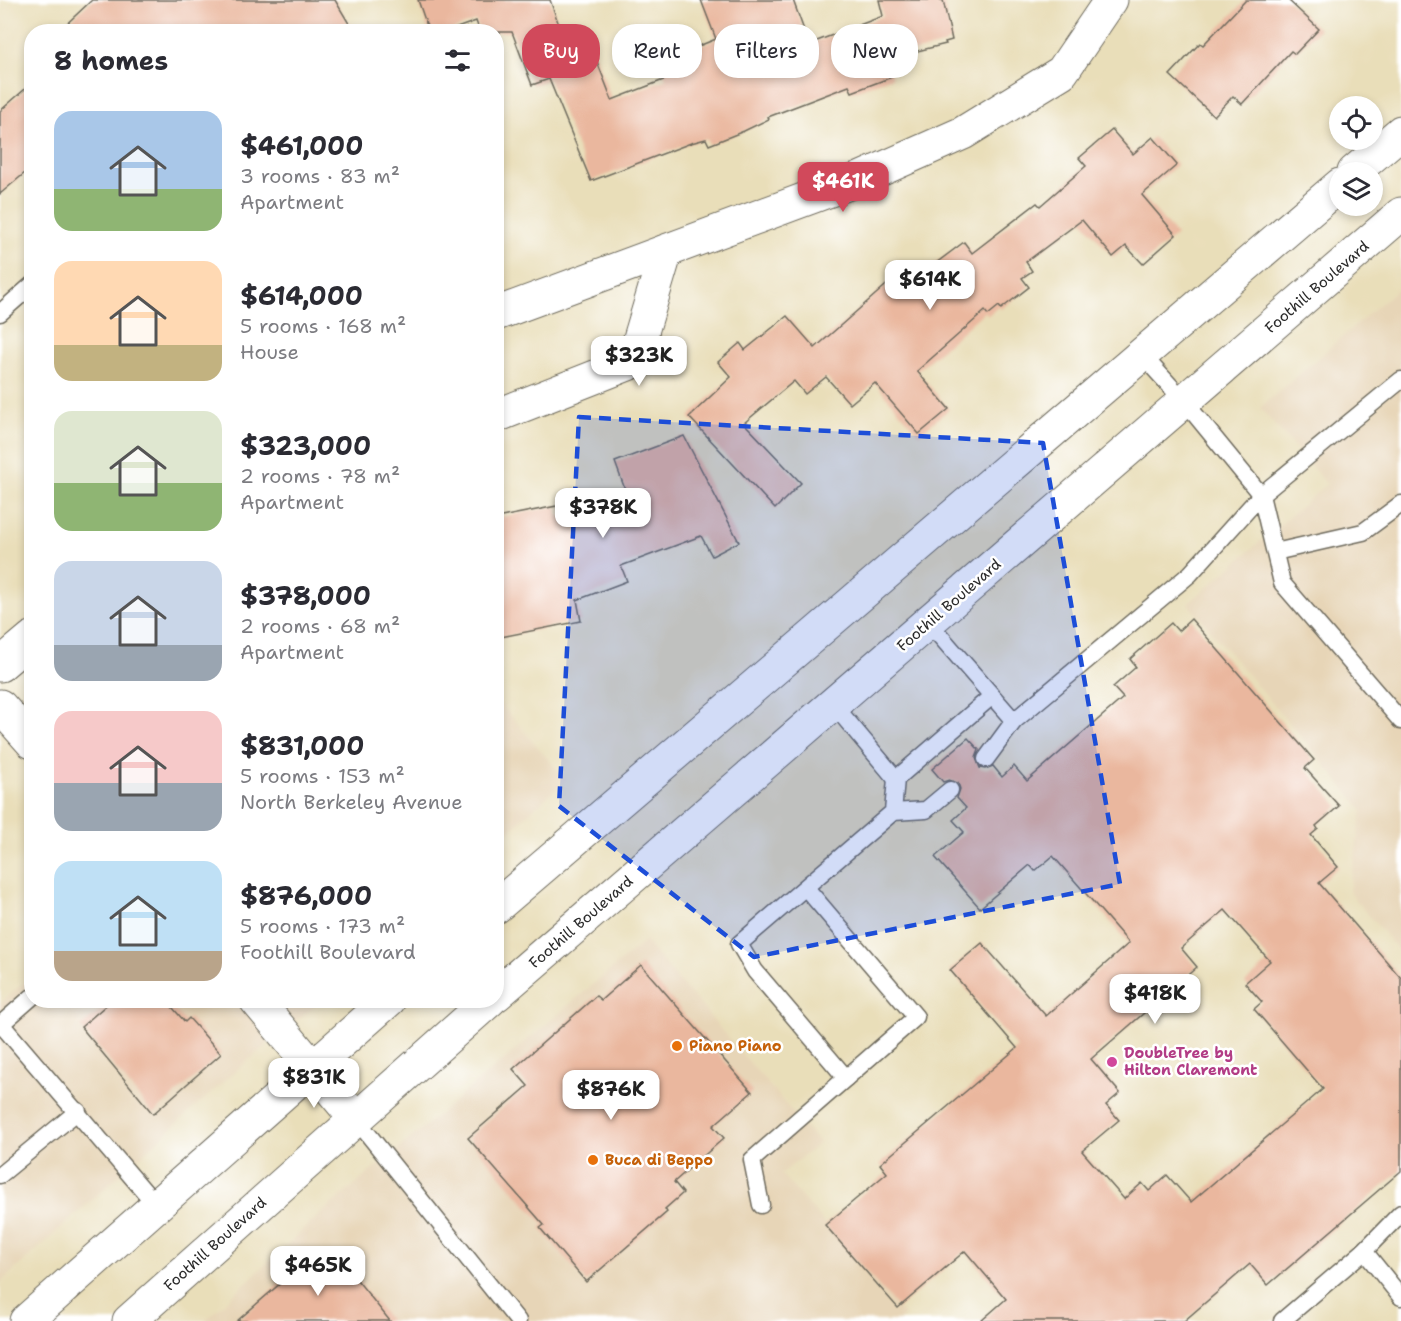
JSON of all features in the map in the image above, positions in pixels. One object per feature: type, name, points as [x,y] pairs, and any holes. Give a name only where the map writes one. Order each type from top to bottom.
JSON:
[{"type":"main road","points":[[504,311],[856,180],[963,133],[1062,72],[1111,0]]},
{"type":"main road","points":[[1366,162],[1401,132]]},
{"type":"main road","points":[[504,899],[1329,194]]},
{"type":"main road","name":"Foothill Boulevard","points":[[504,988],[1401,214]]},
{"type":"main road","points":[[504,413],[633,362],[666,251]]},
{"type":"main road","points":[[0,665],[24,645]]},
{"type":"main road","points":[[0,706],[24,733]]},
{"type":"main road","points":[[262,1008],[355,1118]]},
{"type":"main road","points":[[26,1321],[380,1008]]},
{"type":"main road","name":"Foothill Boulevard","points":[[129,1321],[481,1008]]},
{"type":"lane","points":[[0,313],[24,292]]},
{"type":"lane","points":[[1142,355],[1184,401],[1261,495],[1282,583],[1401,721]]},
{"type":"lane","points":[[986,759],[1014,721],[1190,574],[1261,495],[1401,380]]},
{"type":"lane","points":[[1275,552],[1363,532],[1401,504]]},
{"type":"lane","points":[[928,622],[1014,721]]},
{"type":"lane","points":[[893,812],[896,779],[992,696]]},
{"type":"lane","points":[[833,704],[896,779]]},
{"type":"lane","points":[[846,1078],[755,971],[739,944],[893,812],[926,810],[950,790]]},
{"type":"lane","points":[[761,1205],[752,1160],[916,1017],[806,888]]},
{"type":"lane","points":[[24,1004],[1,1024],[78,1111],[156,1205]]},
{"type":"lane","points":[[0,1175],[78,1111]]},
{"type":"lane","points":[[355,1118],[518,1321]]},
{"type":"lane","points":[[1282,1321],[1364,1251],[1401,1213]]},
{"type":"lane","points":[[1364,1251],[1401,1297]]},
{"type":"highlighted area","points":[[579,417],[1043,443],[1120,884],[754,957],[559,806]]},
{"type":"shaded area","points":[[1401,286],[1401,953],[1349,892],[1362,809],[1188,604],[1327,484],[1260,408]]},
{"type":"shaded area","points":[[504,708],[566,780],[504,836]]},
{"type":"shaded area","points":[[645,941],[819,1143],[781,1174],[905,1316],[900,1321],[205,1321],[319,1215]]},
{"type":"shaded area","points":[[24,982],[24,1008],[312,1008],[233,1073],[0,1283],[0,1004]]},
{"type":"building","points":[[92,0],[335,0],[349,24],[66,24]]},
{"type":"building","points":[[418,0],[550,0],[559,24],[522,24],[522,58],[512,32],[504,32],[504,24],[477,24],[476,21],[468,24],[426,24]]},
{"type":"building","points":[[701,0],[793,0],[802,24],[714,24],[714,34]]},
{"type":"building","points":[[879,0],[943,0],[952,40],[945,42],[946,44],[918,51],[918,24],[862,24],[883,16]]},
{"type":"building","points":[[1246,0],[1288,0],[1319,29],[1295,54],[1291,51],[1242,104],[1233,96],[1214,116],[1170,75],[1200,43],[1203,45]]},
{"type":"building","points":[[831,36],[831,78],[889,78],[852,92],[849,86],[768,117],[769,119],[744,131],[709,145],[706,139],[691,143],[591,181],[549,79],[532,85],[529,78],[600,78],[600,69],[612,100],[666,78],[702,78],[702,45],[714,40],[714,78],[819,78],[819,40]]},
{"type":"building","points":[[24,90],[24,174],[0,194],[0,111]]},
{"type":"building","points":[[1112,130],[1133,154],[1153,137],[1177,165],[1142,195],[1176,235],[1143,264],[1126,246],[1113,257],[1082,220],[1026,262],[1032,271],[1022,278],[1029,287],[1001,309],[999,306],[988,315],[985,311],[917,371],[949,409],[919,434],[875,383],[850,404],[826,377],[805,394],[794,381],[744,423],[801,483],[775,509],[689,417],[731,377],[718,362],[740,343],[745,350],[787,316],[815,348],[910,264],[920,275],[964,242],[972,253],[1037,203],[1040,206],[1086,166],[1079,158]]},
{"type":"building","points":[[684,436],[739,542],[712,556],[701,536],[621,566],[627,581],[577,600],[581,621],[504,636],[504,516],[557,506],[559,517],[626,492],[615,462]]},
{"type":"building","points":[[1191,619],[1314,760],[1305,768],[1339,806],[1316,826],[1318,829],[1311,835],[1338,867],[1319,883],[1401,978],[1401,1171],[1268,1285],[1250,1264],[1184,1321],[981,1321],[1006,1299],[965,1251],[898,1308],[825,1225],[887,1173],[880,1164],[1017,1048],[950,970],[982,943],[1046,1016],[1129,943],[1053,856],[1035,871],[1030,865],[980,908],[935,857],[964,832],[953,820],[966,808],[957,798],[960,789],[958,783],[949,780],[943,782],[932,769],[968,738],[979,750],[976,758],[980,768],[993,766],[1002,777],[1014,766],[1027,781],[1123,698],[1113,687],[1136,667],[1130,659],[1171,623],[1178,631]],"holes":[[[1225,910],[1270,961],[1245,983],[1262,1002],[1254,1009],[1323,1089],[1191,1202],[1167,1175],[1149,1191],[1142,1183],[1124,1199],[1082,1151],[1119,1120],[1106,1105],[1120,1093],[1091,1059],[1197,967],[1181,948]]]},
{"type":"building","name":"Buca di Beppo","points":[[641,965],[752,1092],[713,1126],[724,1138],[674,1182],[683,1193],[665,1209],[667,1212],[586,1282],[540,1228],[544,1225],[468,1138],[528,1086],[513,1069],[596,996],[601,1000]]},
{"type":"building","points":[[103,1008],[173,1008],[185,1022],[189,1018],[221,1054],[153,1114],[81,1027]]},
{"type":"building","points":[[337,1255],[390,1321],[237,1321],[311,1257],[321,1268]]},
{"type":"place","name":"Piano Piano","points":[[677,1046]]},
{"type":"place","name":"DoubleTree by Hilton Claremont","points":[[1112,1062]]},
{"type":"place","name":"Buca di Beppo","points":[[593,1160]]}]
